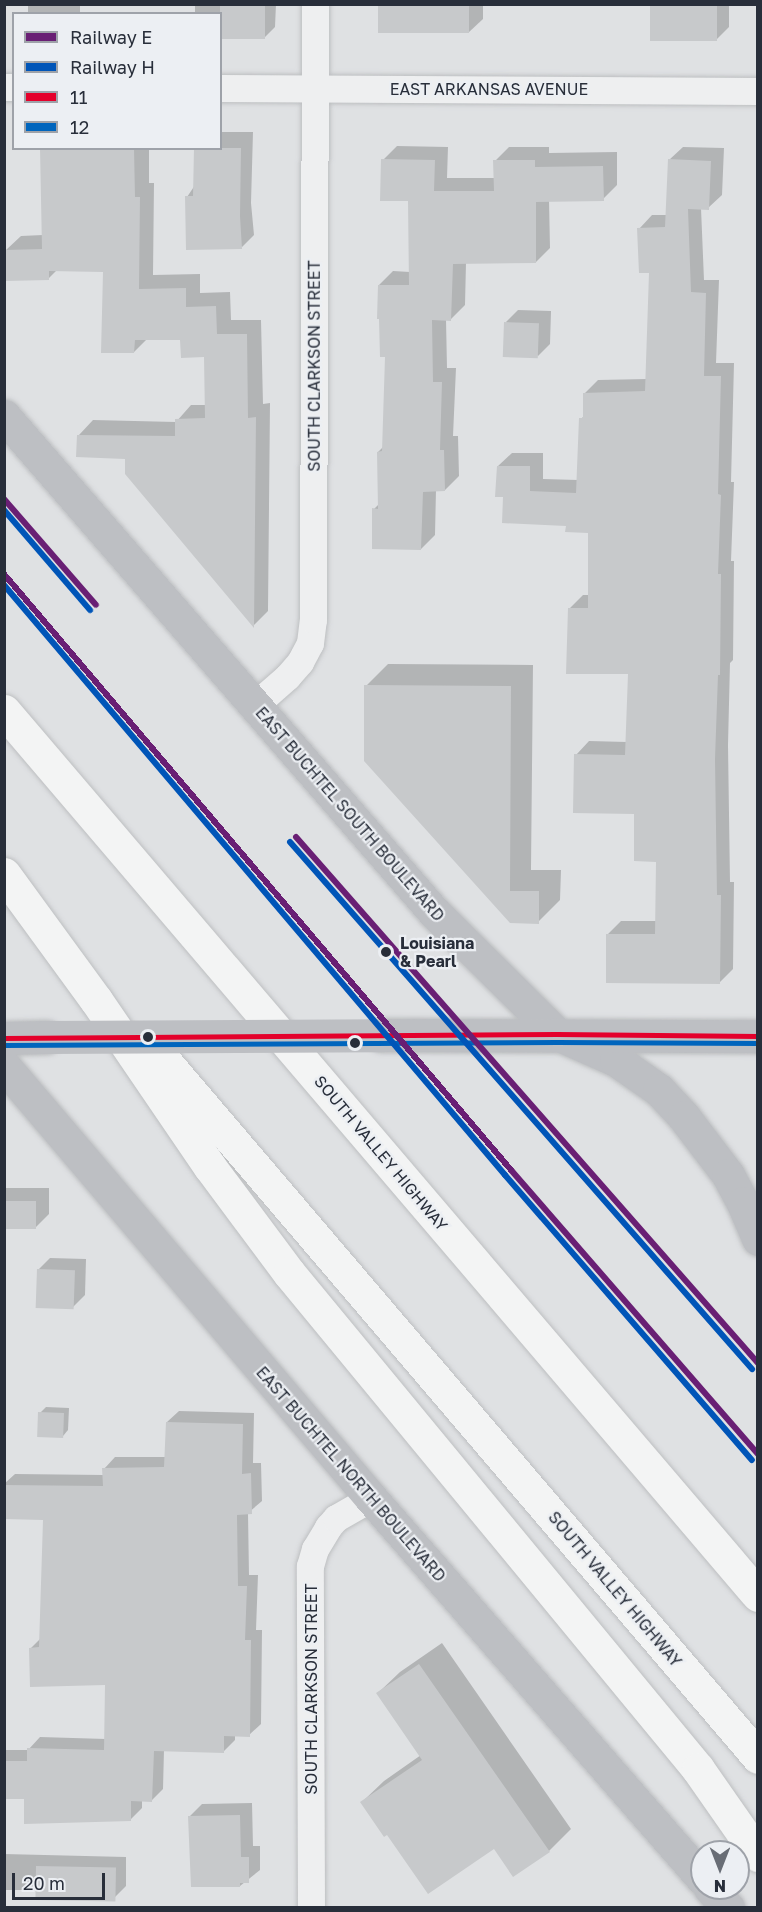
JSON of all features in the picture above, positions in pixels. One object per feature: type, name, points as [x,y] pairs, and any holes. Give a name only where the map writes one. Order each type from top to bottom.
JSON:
[{"type":"highway","name":"SOUTH VALLEY HIGHWAY","points":[[4,711],[758,1595]]},
{"type":"highway","name":"SOUTH VALLEY HIGHWAY","points":[[4,874],[758,1757]]},
{"type":"highway","points":[[4,874],[96,1000],[210,1167],[289,1273],[698,1769],[758,1855]]},
{"type":"highway","points":[[627,1440],[758,1574]]},
{"type":"main road","name":"EAST BUCHTEL SOUTH BOULEVARD","points":[[4,416],[434,912],[557,1034],[616,1060],[659,1090],[708,1146],[728,1176],[743,1203],[758,1239]]},
{"type":"main road","points":[[4,1038],[557,1034],[758,1036]]},
{"type":"main road","name":"EAST BUCHTEL NORTH BOULEVARD","points":[[4,1066],[371,1498],[690,1864]]},
{"type":"street","name":"SOUTH CLARKSON STREET","points":[[255,705],[287,677],[300,662],[310,643],[313,620],[315,4]]},
{"type":"street","name":"EAST ARKANSAS AVENUE","points":[[222,88],[758,91]]},
{"type":"street","name":"SOUTH CLARKSON STREET","points":[[311,1908],[310,1566],[315,1549],[336,1518],[371,1498]]},
{"type":"building","points":[[220,4],[265,4],[265,39],[222,39],[222,12],[220,12]]},
{"type":"building","points":[[378,4],[469,4],[469,33],[378,33]]},
{"type":"building","points":[[650,4],[717,4],[717,41],[650,41]]},
{"type":"building","points":[[241,148],[242,249],[186,250],[185,196],[193,196],[194,150]]},
{"type":"building","points":[[40,150],[134,150],[135,197],[140,197],[139,289],[186,288],[186,307],[216,306],[217,334],[247,334],[248,418],[256,417],[254,628],[125,474],[125,459],[76,457],[77,435],[175,436],[175,419],[205,418],[204,357],[181,358],[180,340],[135,340],[134,353],[101,353],[103,272],[49,271],[49,280],[5,281],[5,250],[42,249]]},
{"type":"building","points":[[381,159],[435,160],[434,191],[494,191],[493,160],[535,160],[535,167],[603,166],[604,201],[536,202],[536,263],[453,264],[451,321],[432,320],[433,382],[442,382],[440,450],[444,450],[445,491],[423,492],[421,550],[372,549],[372,508],[378,509],[377,452],[382,451],[385,357],[380,357],[379,319],[377,319],[378,285],[409,285],[408,201],[380,201]]},
{"type":"building","points":[[668,159],[711,161],[709,210],[688,209],[691,292],[706,293],[704,376],[721,376],[718,494],[721,495],[718,574],[721,574],[720,675],[718,675],[715,759],[717,895],[721,895],[720,984],[606,983],[606,934],[655,934],[656,862],[634,861],[634,814],[573,813],[574,754],[625,755],[628,674],[566,674],[568,608],[588,608],[588,533],[565,532],[566,526],[502,523],[503,497],[495,497],[497,466],[530,466],[530,491],[576,493],[579,418],[583,418],[583,393],[645,391],[649,273],[639,273],[637,228],[665,227]]},
{"type":"building","points":[[504,322],[539,323],[538,358],[503,357]]},
{"type":"building","points":[[364,685],[511,686],[510,891],[539,891],[539,924],[510,923],[364,761]]},
{"type":"building","points":[[5,1201],[36,1201],[36,1229],[5,1229]]},
{"type":"building","points":[[37,1269],[75,1270],[74,1309],[36,1308]]},
{"type":"building","points":[[38,1412],[64,1413],[63,1438],[37,1437]]},
{"type":"building","points":[[166,1422],[243,1424],[242,1474],[251,1473],[252,1514],[237,1515],[238,1586],[247,1586],[245,1640],[251,1640],[250,1737],[224,1736],[224,1753],[154,1751],[152,1802],[131,1801],[131,1821],[24,1824],[24,1799],[4,1799],[4,1761],[27,1761],[27,1748],[104,1750],[105,1685],[30,1687],[29,1648],[39,1647],[43,1520],[4,1519],[4,1485],[103,1486],[102,1468],[164,1467]]},
{"type":"building","points":[[419,1664],[550,1852],[513,1877],[494,1849],[428,1894],[387,1835],[384,1837],[360,1802],[422,1760],[376,1693]]},
{"type":"building","points":[[240,1815],[241,1857],[249,1857],[249,1883],[240,1883],[240,1887],[191,1887],[188,1816]]},
{"type":"building","points":[[36,1866],[116,1867],[115,1901],[35,1900]]},
{"type":"rail line","name":"E","points":[[4,499],[96,605]]},
{"type":"rail line","name":"H","points":[[4,510],[90,610]]},
{"type":"rail line","name":"E","points":[[4,574],[511,1170],[758,1454]]},
{"type":"rail line","name":"H","points":[[4,585],[505,1175],[752,1460]]},
{"type":"rail line","name":"E","points":[[296,837],[758,1363]]},
{"type":"rail line","name":"H","points":[[290,842],[752,1369]]},
{"type":"transit line","name":"11","points":[[4,1038],[557,1034],[758,1036]]},
{"type":"transit line","name":"12","points":[[4,1045],[758,1043]]},
{"type":"place","name":"Louisiana & Pearl","points":[[386,952]]}]
